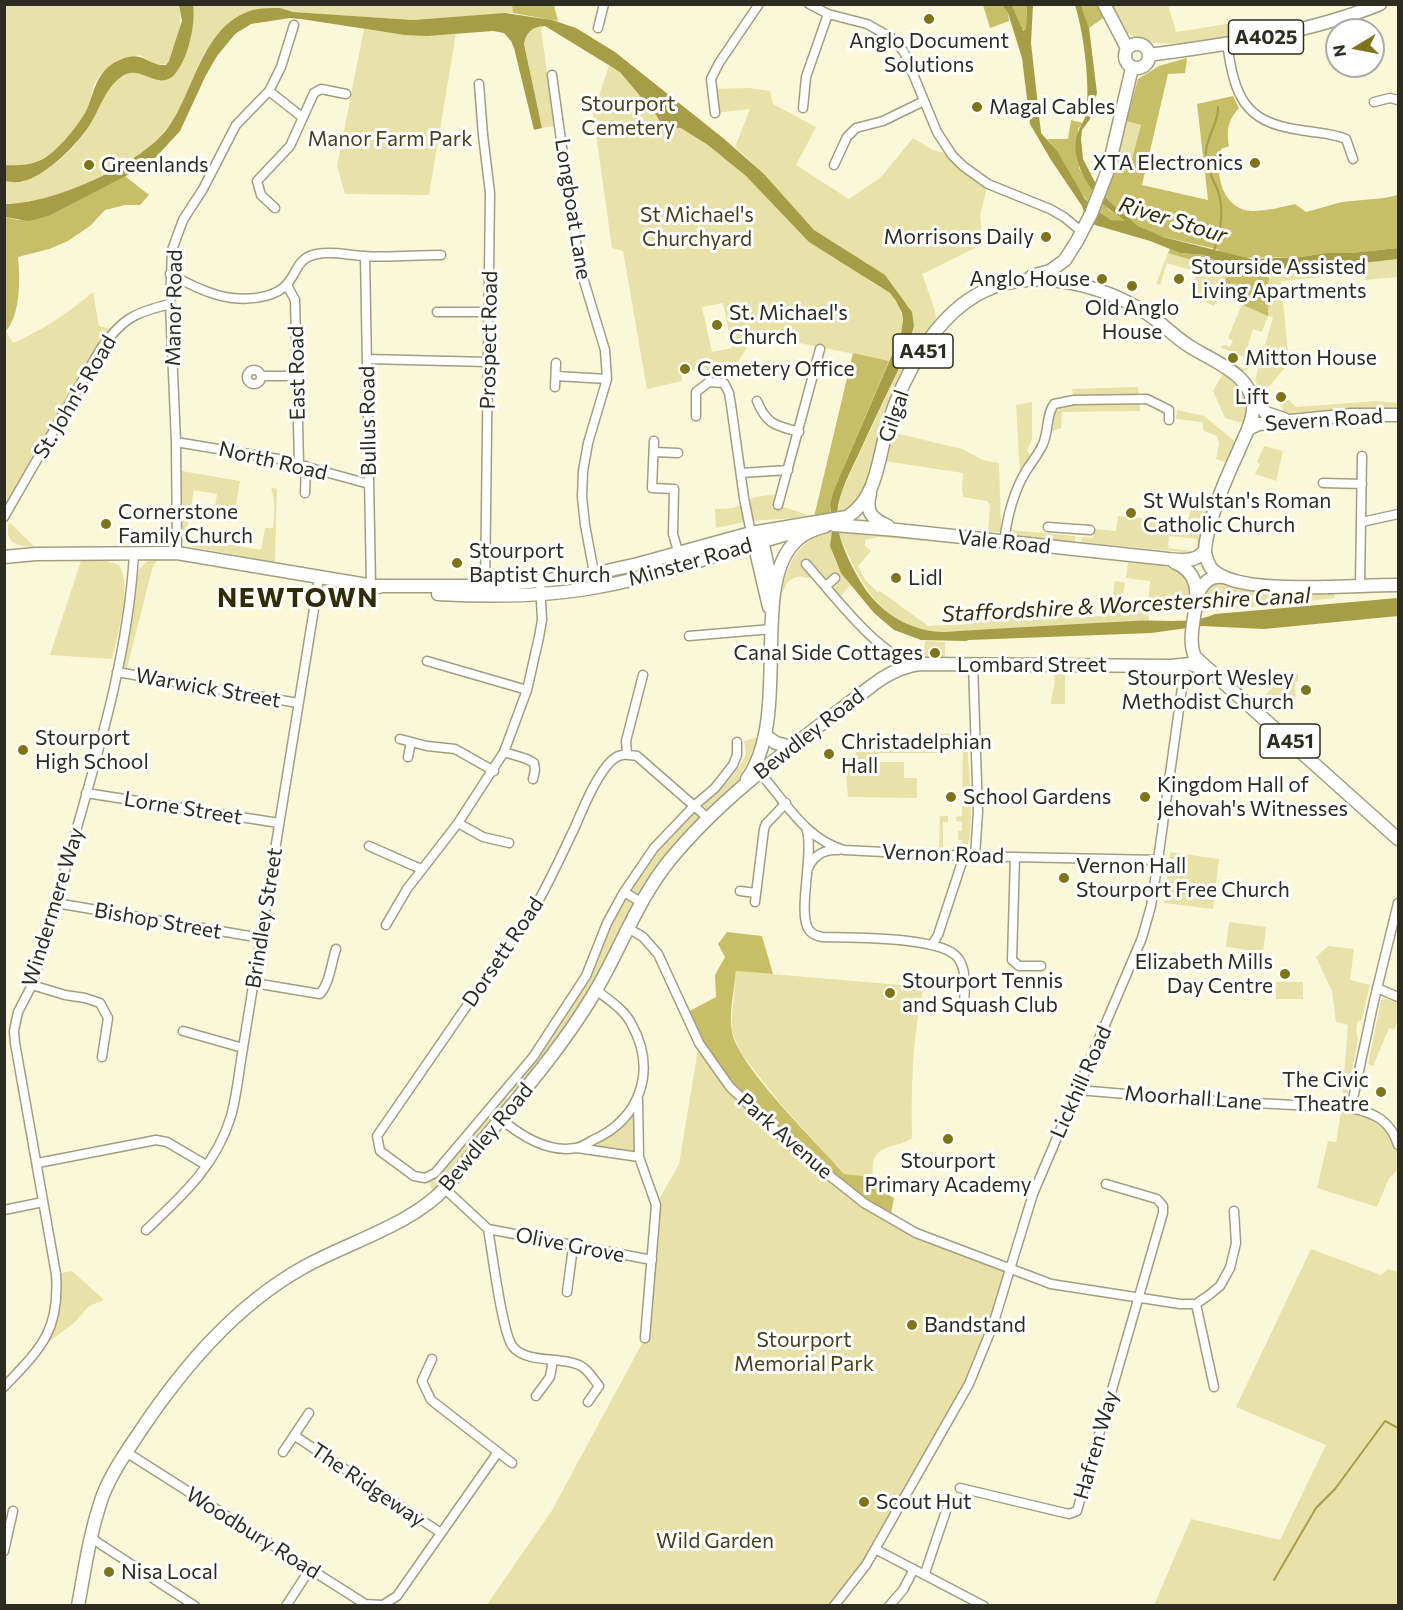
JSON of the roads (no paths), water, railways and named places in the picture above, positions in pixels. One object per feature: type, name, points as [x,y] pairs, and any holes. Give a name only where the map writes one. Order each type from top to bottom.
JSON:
[{"type":"main road","points":[[1087,287],[1075,280],[1070,270],[1071,260],[1104,181],[1132,68],[1124,58],[1127,48],[1104,4]]},
{"type":"main road","name":"A4025","points":[[1149,55],[1227,44],[1299,30],[1358,14],[1380,4]]},
{"type":"main road","name":"A4025","points":[[1127,48],[1132,45],[1142,45],[1147,49],[1149,55],[1144,66],[1138,69],[1132,68]]},
{"type":"main road","points":[[1014,281],[1055,268],[1065,260],[1081,233]]},
{"type":"main road","name":"Gilgal","points":[[833,523],[856,510],[872,486],[886,431],[898,396],[931,338],[962,304],[983,292],[1014,281],[1051,280],[1087,287]]},
{"type":"main road","name":"A451","points":[[1087,287],[1140,309],[1187,345],[1235,374],[1250,392]]},
{"type":"main road","points":[[1250,392],[1263,410],[1271,416],[1292,420]]},
{"type":"main road","points":[[1223,577],[1209,565],[1205,550],[1217,504],[1228,474],[1250,428],[1253,408],[1250,392]]},
{"type":"main road","name":"Severn Road","points":[[1250,428],[1259,424],[1292,420],[1352,415],[1398,415]]},
{"type":"main road","points":[[872,486],[868,501],[869,513],[876,520],[897,530]]},
{"type":"main road","points":[[743,785],[757,763],[766,736],[770,705],[774,598],[782,562],[793,544],[803,535],[833,523]]},
{"type":"main road","name":"Minster Road","points":[[4,557],[36,554],[177,554],[415,592],[485,591],[541,595],[597,587],[755,534],[833,523]]},
{"type":"main road","name":"Vale Road","points":[[833,523],[1168,559],[1194,559],[1202,555],[1205,550]]},
{"type":"main road","points":[[755,534],[774,598]]},
{"type":"main road","points":[[755,534],[772,629]]},
{"type":"main road","name":"Minster Road","points":[[4,549],[36,554]]},
{"type":"main road","name":"Minster Road","points":[[485,591],[680,559]]},
{"type":"main road","points":[[1168,559],[1188,570],[1195,583],[1197,597],[1185,666]]},
{"type":"main road","points":[[1197,597],[1201,588],[1209,580],[1218,576],[1281,588],[1398,585]]},
{"type":"main road","name":"A451","points":[[1192,635],[1195,657],[1398,838]]},
{"type":"main road","name":"Lombard Street","points":[[915,665],[1195,665],[1210,671]]},
{"type":"main road","name":"Bewdley Road","points":[[78,1605],[91,1538],[105,1491],[126,1452],[188,1364],[260,1296],[303,1267],[406,1217],[445,1189],[569,1034],[596,990],[641,902],[668,863],[743,785],[886,676],[898,669],[915,665]]},
{"type":"main road","points":[[766,736],[776,743],[792,747]]},
{"type":"street","points":[[598,28],[604,4]]},
{"type":"street","points":[[715,113],[711,79],[719,63],[759,4]]},
{"type":"street","points":[[809,4],[828,14],[867,24],[884,32],[898,43],[908,61],[943,144],[963,166],[988,184],[1050,209],[1064,217],[1081,233]]},
{"type":"street","points":[[803,108],[806,77],[828,14]]},
{"type":"street","name":"Manor Road","points":[[177,554],[176,441],[170,304],[172,250],[183,220],[203,189],[236,124],[269,91],[281,67],[294,25]]},
{"type":"street","points":[[1227,44],[1235,86],[1244,103],[1258,117],[1278,126],[1336,135],[1346,139],[1353,159]]},
{"type":"street","name":"Longboat Lane","points":[[552,75],[565,170],[575,221],[577,258],[605,350],[607,379],[588,443],[583,471],[582,497],[597,587]]},
{"type":"street","name":"Prospect Road","points":[[479,84],[490,194],[485,591]]},
{"type":"street","points":[[275,208],[261,195],[257,181],[290,146],[314,93],[321,89],[346,94]]},
{"type":"street","points":[[269,91],[302,117]]},
{"type":"street","points":[[1374,102],[1390,98],[1398,100]]},
{"type":"street","points":[[834,165],[847,137],[856,128],[883,121],[924,101]]},
{"type":"street","points":[[170,274],[220,297],[257,298],[274,294],[286,285],[300,262],[315,254],[441,255]]},
{"type":"street","name":"Bullus Road","points":[[365,256],[371,586]]},
{"type":"street","name":"East Road","points":[[286,285],[295,300],[305,493]]},
{"type":"street","name":"St. John's Road","points":[[4,518],[100,350],[114,330],[126,319],[170,304]]},
{"type":"street","points":[[437,312],[489,312]]},
{"type":"street","points":[[778,505],[820,350]]},
{"type":"street","points":[[367,359],[488,362]]},
{"type":"street","points":[[555,387],[556,363]]},
{"type":"street","points":[[261,376],[298,376]]},
{"type":"street","points":[[556,376],[607,379]]},
{"type":"street","points":[[696,416],[696,392],[709,382],[724,383],[732,405],[741,473],[755,534]]},
{"type":"street","points":[[1004,542],[1018,487],[1043,446],[1050,410],[1054,404],[1074,399],[1147,399],[1168,410],[1169,420]]},
{"type":"street","points":[[757,401],[763,415],[770,421],[799,432]]},
{"type":"street","name":"North Road","points":[[176,441],[239,451],[302,465],[369,484]]},
{"type":"street","points":[[654,441],[652,488],[674,489],[673,534],[680,559]]},
{"type":"street","points":[[654,452],[678,453]]},
{"type":"street","points":[[1360,585],[1362,456]]},
{"type":"street","points":[[741,473],[788,470]]},
{"type":"street","points":[[1323,483],[1362,484]]},
{"type":"street","points":[[1362,522],[1398,514]]},
{"type":"street","points":[[1048,527],[1090,530]]},
{"type":"street","points":[[1077,550],[1079,529]]},
{"type":"street","name":"Windermere Way","points":[[4,1387],[39,1350],[56,1312],[56,1274],[14,1031],[18,1012],[32,985],[46,942],[117,672],[129,608],[134,553]]},
{"type":"street","points":[[806,564],[886,650],[897,658],[915,665]]},
{"type":"street","name":"Brindley Street","points":[[146,1230],[190,1188],[214,1154],[231,1117],[319,578]]},
{"type":"street","points":[[826,586],[835,578]]},
{"type":"street","points":[[386,925],[406,889],[458,823],[504,753],[527,690],[542,620],[540,582]]},
{"type":"street","points":[[689,636],[772,629]]},
{"type":"street","points":[[427,661],[527,690]]},
{"type":"street","points":[[973,665],[978,812],[975,856]]},
{"type":"street","name":"Lickhill Road","points":[[834,1605],[856,1580],[875,1549],[978,1364],[1011,1269],[1033,1194],[1142,938],[1151,906],[1185,666]]},
{"type":"street","name":"Warwick Street","points":[[117,672],[298,703]]},
{"type":"street","points":[[643,675],[626,741],[627,754],[637,756],[709,819]]},
{"type":"street","points":[[400,739],[433,747],[455,749],[494,771]]},
{"type":"street","points":[[408,757],[411,742]]},
{"type":"street","name":"Bewdley Road","points":[[380,1151],[414,1176],[425,1178],[435,1173],[533,1057],[586,976],[607,922],[624,892],[654,848],[714,788],[733,765],[737,755],[737,742]]},
{"type":"street","points":[[504,753],[534,763],[533,779]]},
{"type":"street","name":"Dorsett Road","points":[[380,1151],[377,1136],[535,907],[593,788],[610,762],[617,756],[627,754]]},
{"type":"street","name":"Vernon Road","points":[[760,773],[807,831],[836,848],[844,850],[964,856],[1158,860]]},
{"type":"street","name":"Lorne Street","points":[[86,793],[279,823]]},
{"type":"street","points":[[740,891],[755,898],[764,829],[786,803]]},
{"type":"street","points":[[458,823],[483,837],[509,843]]},
{"type":"street","points":[[807,831],[809,843],[805,920],[808,929],[814,935],[822,937],[917,942],[950,951],[957,956],[964,974],[964,1009]]},
{"type":"street","points":[[369,846],[421,869]]},
{"type":"street","points":[[807,871],[810,863],[820,854],[832,850],[844,850]]},
{"type":"street","points":[[932,945],[938,935],[964,856]]},
{"type":"street","points":[[1015,857],[1012,960],[1019,966],[1041,966]]},
{"type":"street","points":[[624,892],[641,902]]},
{"type":"street","name":"Bishop Street","points":[[56,903],[261,938]]},
{"type":"street","points":[[1351,1108],[1398,903]]},
{"type":"street","name":"Park Avenue","points":[[628,928],[643,937],[658,954],[699,1043],[730,1087],[790,1144],[864,1203],[916,1233],[1051,1284],[1180,1304],[1196,1304]]},
{"type":"street","points":[[254,983],[320,994],[327,986],[336,949]]},
{"type":"street","points":[[32,985],[100,1003],[108,1018],[102,1058]]},
{"type":"street","points":[[1377,988],[1398,996]]},
{"type":"street","points":[[577,1148],[620,1124],[638,1100],[644,1069],[640,1046],[632,1025],[623,1012],[596,990]]},
{"type":"street","points":[[183,1031],[243,1048]]},
{"type":"street","name":"Moorhall Lane","points":[[1078,1090],[1198,1100],[1351,1108],[1388,1124],[1394,1132],[1398,1145]]},
{"type":"street","points":[[504,1092],[516,1102]]},
{"type":"street","name":"Olive Grove","points":[[638,1100],[639,1157],[656,1205],[645,1338]]},
{"type":"street","points":[[501,1119],[530,1140],[543,1144],[639,1157]]},
{"type":"street","points":[[38,1163],[156,1140],[167,1142],[206,1165]]},
{"type":"street","points":[[1106,1184],[1157,1199],[1163,1206],[1140,1298]]},
{"type":"street","name":"Olive Grove","points":[[445,1189],[488,1229],[652,1260]]},
{"type":"street","points":[[4,1210],[43,1202]]},
{"type":"street","points":[[1214,1387],[1196,1304],[1220,1286],[1230,1268],[1236,1243],[1234,1210]]},
{"type":"street","name":"Olive Grove","points":[[488,1229],[503,1315],[513,1347],[529,1356],[553,1360]]},
{"type":"street","points":[[567,1292],[573,1246]]},
{"type":"street","name":"Hafren Way","points":[[960,1488],[1069,1514],[1077,1511],[1140,1298]]},
{"type":"street","points":[[432,1359],[422,1381],[431,1400],[512,1463]]},
{"type":"street","points":[[536,1396],[550,1377],[553,1360],[584,1368],[599,1386],[588,1402]]},
{"type":"street","points":[[283,1452],[309,1413]]},
{"type":"street","name":"The Ridgeway","points":[[295,1436],[441,1533]]},
{"type":"street","name":"Woodbury Road","points":[[126,1452],[365,1604],[383,1605]]},
{"type":"street","name":"The Ridgeway","points":[[383,1605],[397,1596],[498,1452]]},
{"type":"street","points":[[925,1574],[946,1508]]},
{"type":"street","points":[[4,1551],[14,1511]]},
{"type":"street","points":[[91,1538],[195,1605]]},
{"type":"street","points":[[875,1549],[925,1574],[971,1602],[984,1605]]},
{"type":"street","points":[[286,1605],[310,1569]]},
{"type":"street","points":[[889,1605],[903,1590],[914,1569]]},
{"type":"waterway","name":"River Stour","points":[[1214,251],[1220,229],[1221,206],[1218,191],[1208,167],[1206,151],[1217,118],[1218,107]]},
{"type":"waterway","points":[[1274,1580],[1316,1508],[1335,1489],[1385,1421],[1398,1428]]},
{"type":"place","name":"Anglo Document Solutions","points":[[929,19]]},
{"type":"place","name":"Magal Cables","points":[[977,107]]},
{"type":"place","name":"XTA Electronics","points":[[1255,163]]},
{"type":"place","name":"Greenlands","points":[[89,165]]},
{"type":"place","name":"Morrisons Daily","points":[[1046,237]]},
{"type":"place","name":"Anglo House","points":[[1102,279]]},
{"type":"place","name":"Stourside Assisted Living Apartments","points":[[1179,279]]},
{"type":"place","name":"Old Anglo House","points":[[1132,286]]},
{"type":"place","name":"St. Michael's Church","points":[[717,325]]},
{"type":"place","name":"Mitton House","points":[[1233,358]]},
{"type":"place","name":"Cemetery Office","points":[[685,369]]},
{"type":"place","name":"Lift","points":[[1281,397]]},
{"type":"place","name":"St Wulstan's Roman Catholic Church","points":[[1131,513]]},
{"type":"place","name":"Cornerstone Family Church","points":[[106,524]]},
{"type":"place","name":"Stourport Baptist Church","points":[[457,563]]},
{"type":"place","name":"Lidl","points":[[896,578]]},
{"type":"place","name":"Canal Side Cottages","points":[[935,653]]},
{"type":"place","name":"Stourport Wesley Methodist Church","points":[[1306,690]]},
{"type":"place","name":"Stourport High School","points":[[23,750]]},
{"type":"place","name":"Christadelphian Hall","points":[[829,754]]},
{"type":"place","name":"School Gardens","points":[[951,797]]},
{"type":"place","name":"Kingdom Hall of Jehovah's Witnesses","points":[[1145,797]]},
{"type":"place","name":"Vernon Hall Stourport Free Church","points":[[1064,878]]},
{"type":"place","name":"Elizabeth Mills Day Centre","points":[[1285,974]]},
{"type":"place","name":"Stourport Tennis and Squash Club","points":[[890,993]]},
{"type":"place","name":"The Civic Theatre","points":[[1381,1092]]},
{"type":"place","name":"Stourport Primary Academy","points":[[948,1139]]},
{"type":"place","name":"Bandstand","points":[[912,1325]]},
{"type":"place","name":"Scout Hut","points":[[864,1502]]},
{"type":"place","name":"Nisa Local","points":[[109,1572]]},
{"type":"district","name":"NEWTOWN","points":[[298,598]]},
{"type":"park label","name":"Stourport Cemetery","points":[[628,116]]},
{"type":"park label","name":"Manor Farm Park","points":[[390,139]]},
{"type":"park label","name":"St Michael's Churchyard","points":[[697,227]]},
{"type":"park label","name":"Stourport Memorial Park","points":[[804,1352]]},
{"type":"park label","name":"Wild Garden","points":[[715,1541]]},
{"type":"water label","name":"Staffordshire & Worcestershire Canal","points":[[1126,605]]}]
